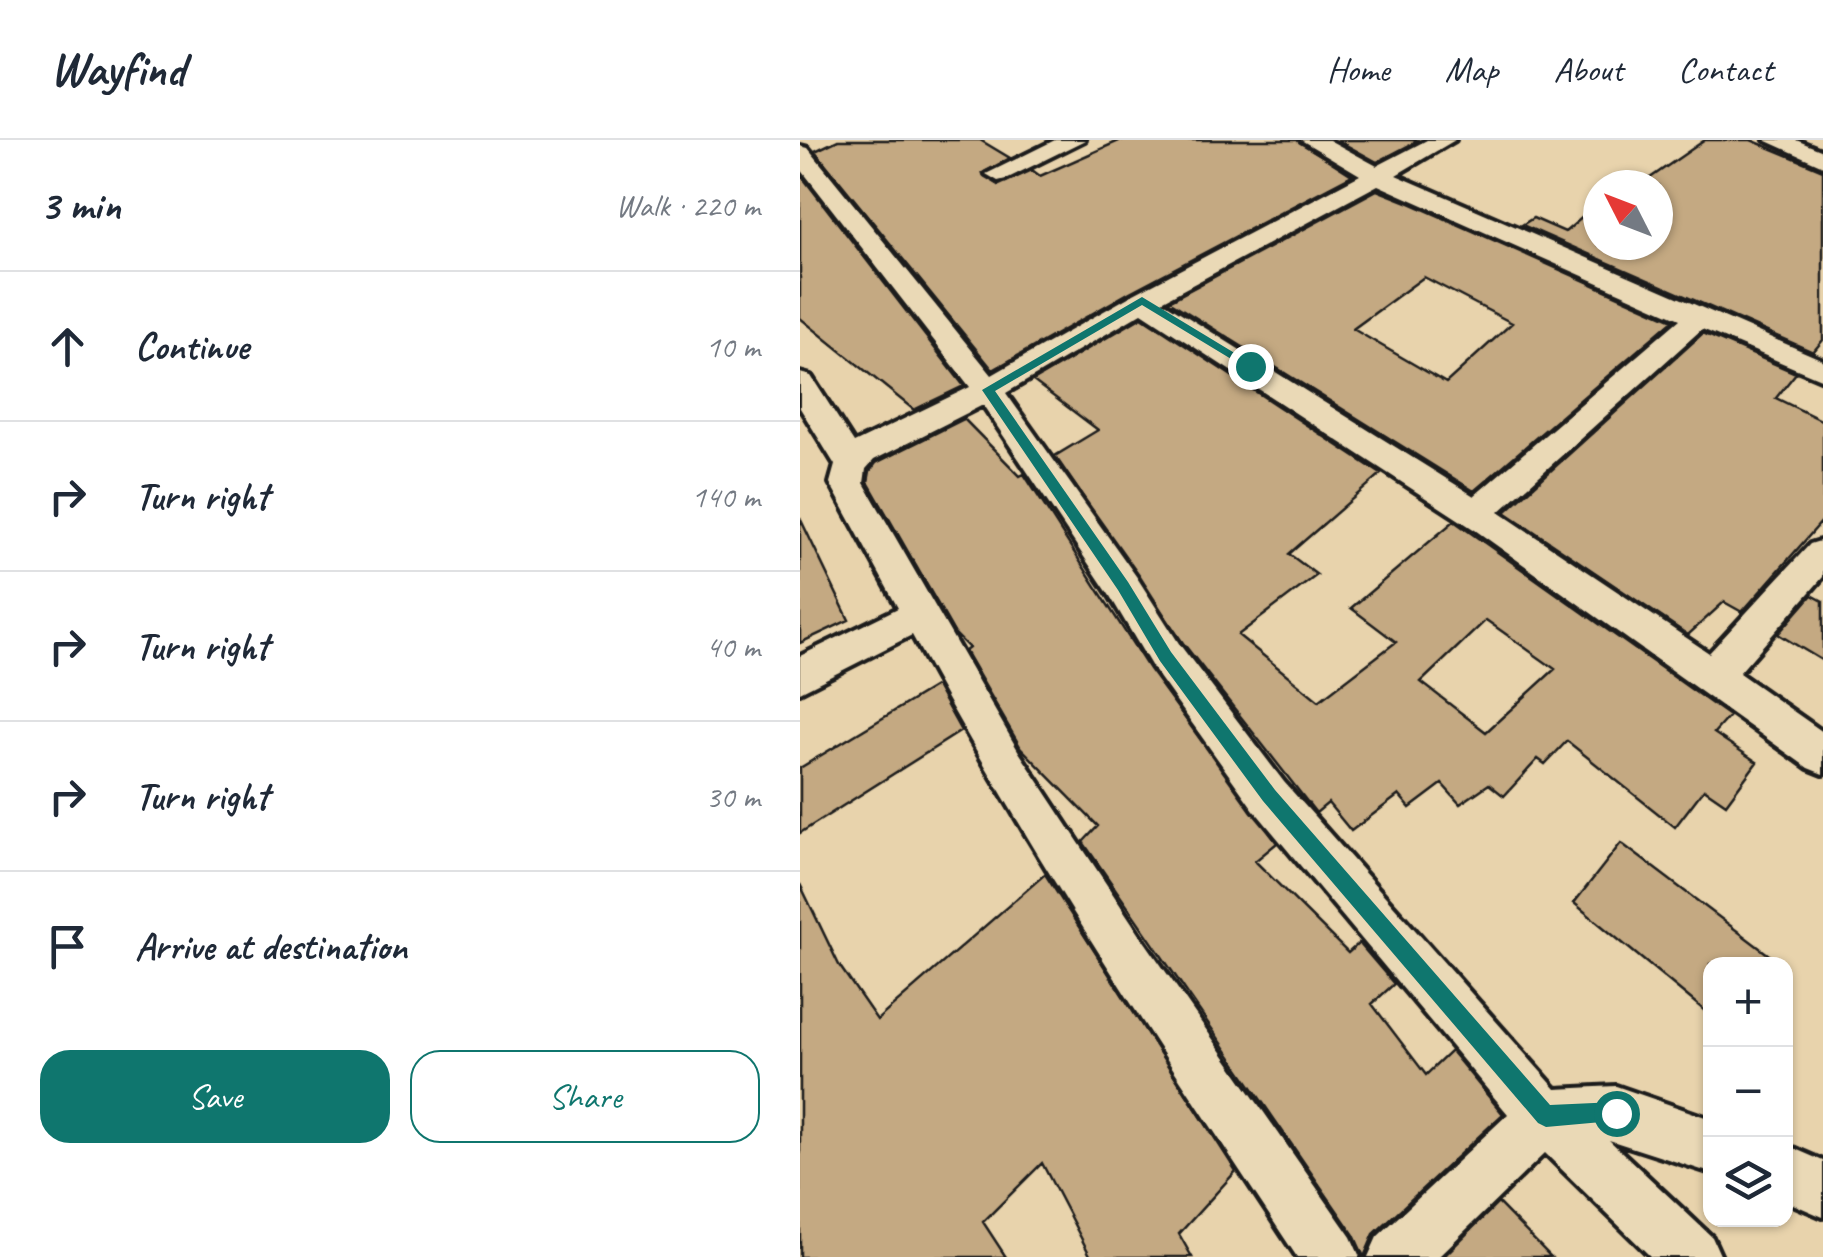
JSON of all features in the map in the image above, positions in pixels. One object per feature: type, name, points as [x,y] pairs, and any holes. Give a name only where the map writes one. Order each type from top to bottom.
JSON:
[{"type":"street","points":[[998,174],[1074,140]]},
{"type":"street","points":[[1312,140],[1378,176],[1823,371]]},
{"type":"street","points":[[1331,1257],[1121,949],[1004,766],[847,484],[851,464],[863,452],[988,390],[1142,300],[1444,140]]},
{"type":"street","points":[[1776,140],[1823,160]]},
{"type":"street","points":[[800,154],[988,390],[1123,586],[1166,656],[1269,796],[1546,1116],[1692,1257]]},
{"type":"street","points":[[1142,300],[1250,366],[1474,515],[1823,755]]},
{"type":"street","points":[[1474,515],[1700,316]]},
{"type":"street","points":[[800,383],[851,464]]},
{"type":"street","points":[[1712,676],[1823,554]]},
{"type":"street","points":[[800,676],[920,614]]},
{"type":"street","points":[[1397,1257],[1546,1116],[1616,1113],[1703,1144]]},
{"type":"street","points":[[1793,1177],[1823,1189]]},
{"type":"building","points":[[838,140],[980,140],[1010,158],[983,173],[999,185],[1032,170],[1040,176],[1121,140],[1297,140],[1352,175],[1130,292],[993,370],[815,151]]},
{"type":"building","points":[[1337,140],[1419,140],[1377,162]]},
{"type":"building","points":[[1705,140],[1751,140],[1823,170],[1823,340],[1813,352],[1602,260],[1673,260],[1673,170],[1662,170]]},
{"type":"building","points":[[800,174],[964,386],[914,410],[800,318]]},
{"type":"building","points":[[1377,190],[1673,320],[1474,491],[1169,301]],"holes":[[[1424,277],[1512,323],[1446,383],[1353,329]]]},
{"type":"building","points":[[1583,217],[1583,252],[1522,225],[1533,218],[1565,232]]},
{"type":"building","points":[[1142,317],[1381,474],[1289,554],[1317,575],[1238,635],[1319,701],[1396,642],[1351,608],[1454,521],[1729,716],[1714,733],[1757,762],[1726,804],[1704,789],[1675,827],[1567,741],[1545,764],[1538,759],[1504,796],[1489,784],[1460,804],[1442,784],[1410,808],[1399,795],[1351,831],[1328,803],[1316,813],[1183,643],[1055,456],[1098,430],[1033,381]],"holes":[[[1486,620],[1555,669],[1486,732],[1421,682]]]},
{"type":"building","points":[[1703,333],[1796,373],[1776,398],[1823,421],[1823,520],[1742,612],[1724,602],[1688,635],[1505,512]]},
{"type":"building","points":[[964,419],[1020,476],[1024,474],[1149,669],[1277,843],[1255,861],[1348,953],[1359,943],[1394,984],[1372,1004],[1426,1075],[1451,1051],[1503,1114],[1374,1234],[1364,1257],[1354,1235],[1083,842],[1098,826],[1021,748],[965,651],[969,648],[955,634],[868,482],[876,463]]},
{"type":"building","points":[[800,518],[849,620],[800,643]]},
{"type":"building","points":[[1812,595],[1823,601],[1823,661],[1778,634]]},
{"type":"building","points":[[936,686],[961,731],[800,833],[800,768]]},
{"type":"building","points":[[1621,843],[1772,957],[1703,957],[1703,1009],[1574,903]]},
{"type":"building","points":[[1045,874],[1236,1171],[1179,1234],[1192,1257],[1091,1257],[1042,1163],[983,1222],[1006,1257],[800,1257],[800,884],[839,965],[877,1020]]},
{"type":"building","points":[[1498,1203],[1551,1257],[1443,1257]]},
{"type":"route","points":[[1250,366],[1142,300],[988,390],[1123,586],[1166,656],[1269,796],[1546,1116],[1616,1113]]}]
